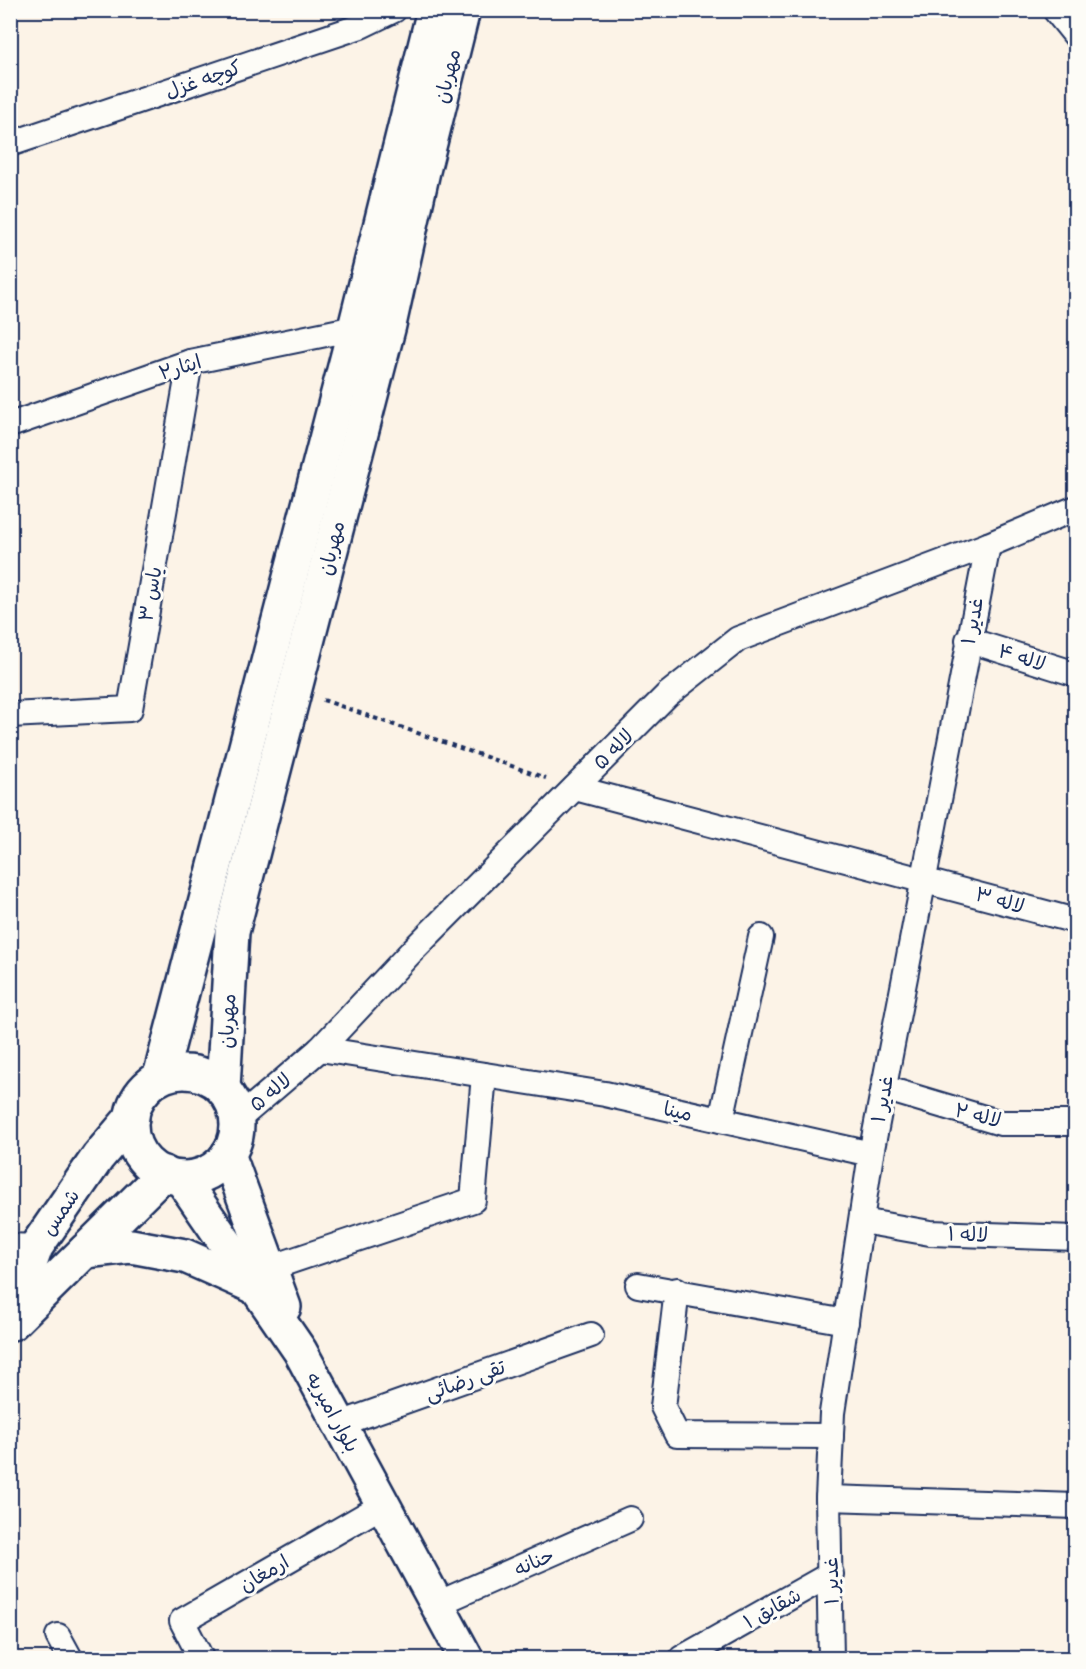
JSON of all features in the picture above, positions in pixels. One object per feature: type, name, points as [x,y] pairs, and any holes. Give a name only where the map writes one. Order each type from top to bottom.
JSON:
[{"type":"street","name":"کوچه غزل","points":[[10,144],[361,26],[394,10]]},
{"type":"street","name":"مهربان","points":[[223,1088],[232,932],[389,325],[408,169],[434,10]]},
{"type":"street","name":"مهربان","points":[[160,1077],[355,328],[463,10]]},
{"type":"street","points":[[1055,10],[1076,36]]},
{"type":"street","name":"ایثار۲","points":[[10,425],[190,362],[355,328]]},
{"type":"street","name":"یاس ۳","points":[[10,715],[130,709],[190,362]]},
{"type":"street","name":"لاله ۵","points":[[237,1120],[320,1049],[412,950],[667,695],[738,639],[988,545],[1076,508]]},
{"type":"street","name":"غدیر ۱","points":[[831,1659],[828,1498],[832,1413],[871,1154],[988,545]]},
{"type":"street","name":"لاله ۴","points":[[968,640],[1076,674]]},
{"type":"street","name":"لاله ۳","points":[[575,788],[925,879],[1076,921]]},
{"type":"street","points":[[721,1120],[761,937]]},
{"type":"street","name":"مینا","points":[[320,1049],[605,1094],[871,1154]]},
{"type":"street","points":[[10,1322],[85,1251],[172,1175],[200,1175],[216,1168],[228,1155],[236,1138],[237,1120],[232,1102],[223,1088],[209,1078],[193,1072],[177,1072],[160,1077],[137,1101],[132,1117],[132,1134],[138,1150],[148,1163],[172,1175],[263,1278]]},
{"type":"street","points":[[85,1251],[131,1246],[185,1256],[263,1278],[473,1200],[484,1075]]},
{"type":"street","name":"لاله ۲","points":[[884,1088],[1001,1123],[1076,1123]]},
{"type":"street","name":"شمس","points":[[10,1322],[23,1246],[132,1117]]},
{"type":"street","points":[[228,1155],[263,1278]]},
{"type":"street","name":"لاله ۱","points":[[862,1221],[930,1233],[1076,1238]]},
{"type":"street","name":"بلوار امیریه","points":[[263,1278],[466,1659]]},
{"type":"street","points":[[638,1285],[846,1322]]},
{"type":"street","points":[[676,1290],[663,1407],[677,1435],[831,1436]]},
{"type":"street","name":"تقی رضائی","points":[[340,1424],[591,1335]]},
{"type":"street","points":[[828,1498],[1076,1506]]},
{"type":"street","name":"ارمغان","points":[[201,1659],[182,1621],[383,1504]]},
{"type":"street","name":"حنانه","points":[[437,1604],[630,1519]]},
{"type":"street","name":"شقایق ۱","points":[[682,1659],[831,1574]]},
{"type":"street","points":[[58,1636],[70,1659]]},
{"type":"path","points":[[294,690],[575,788]]}]
